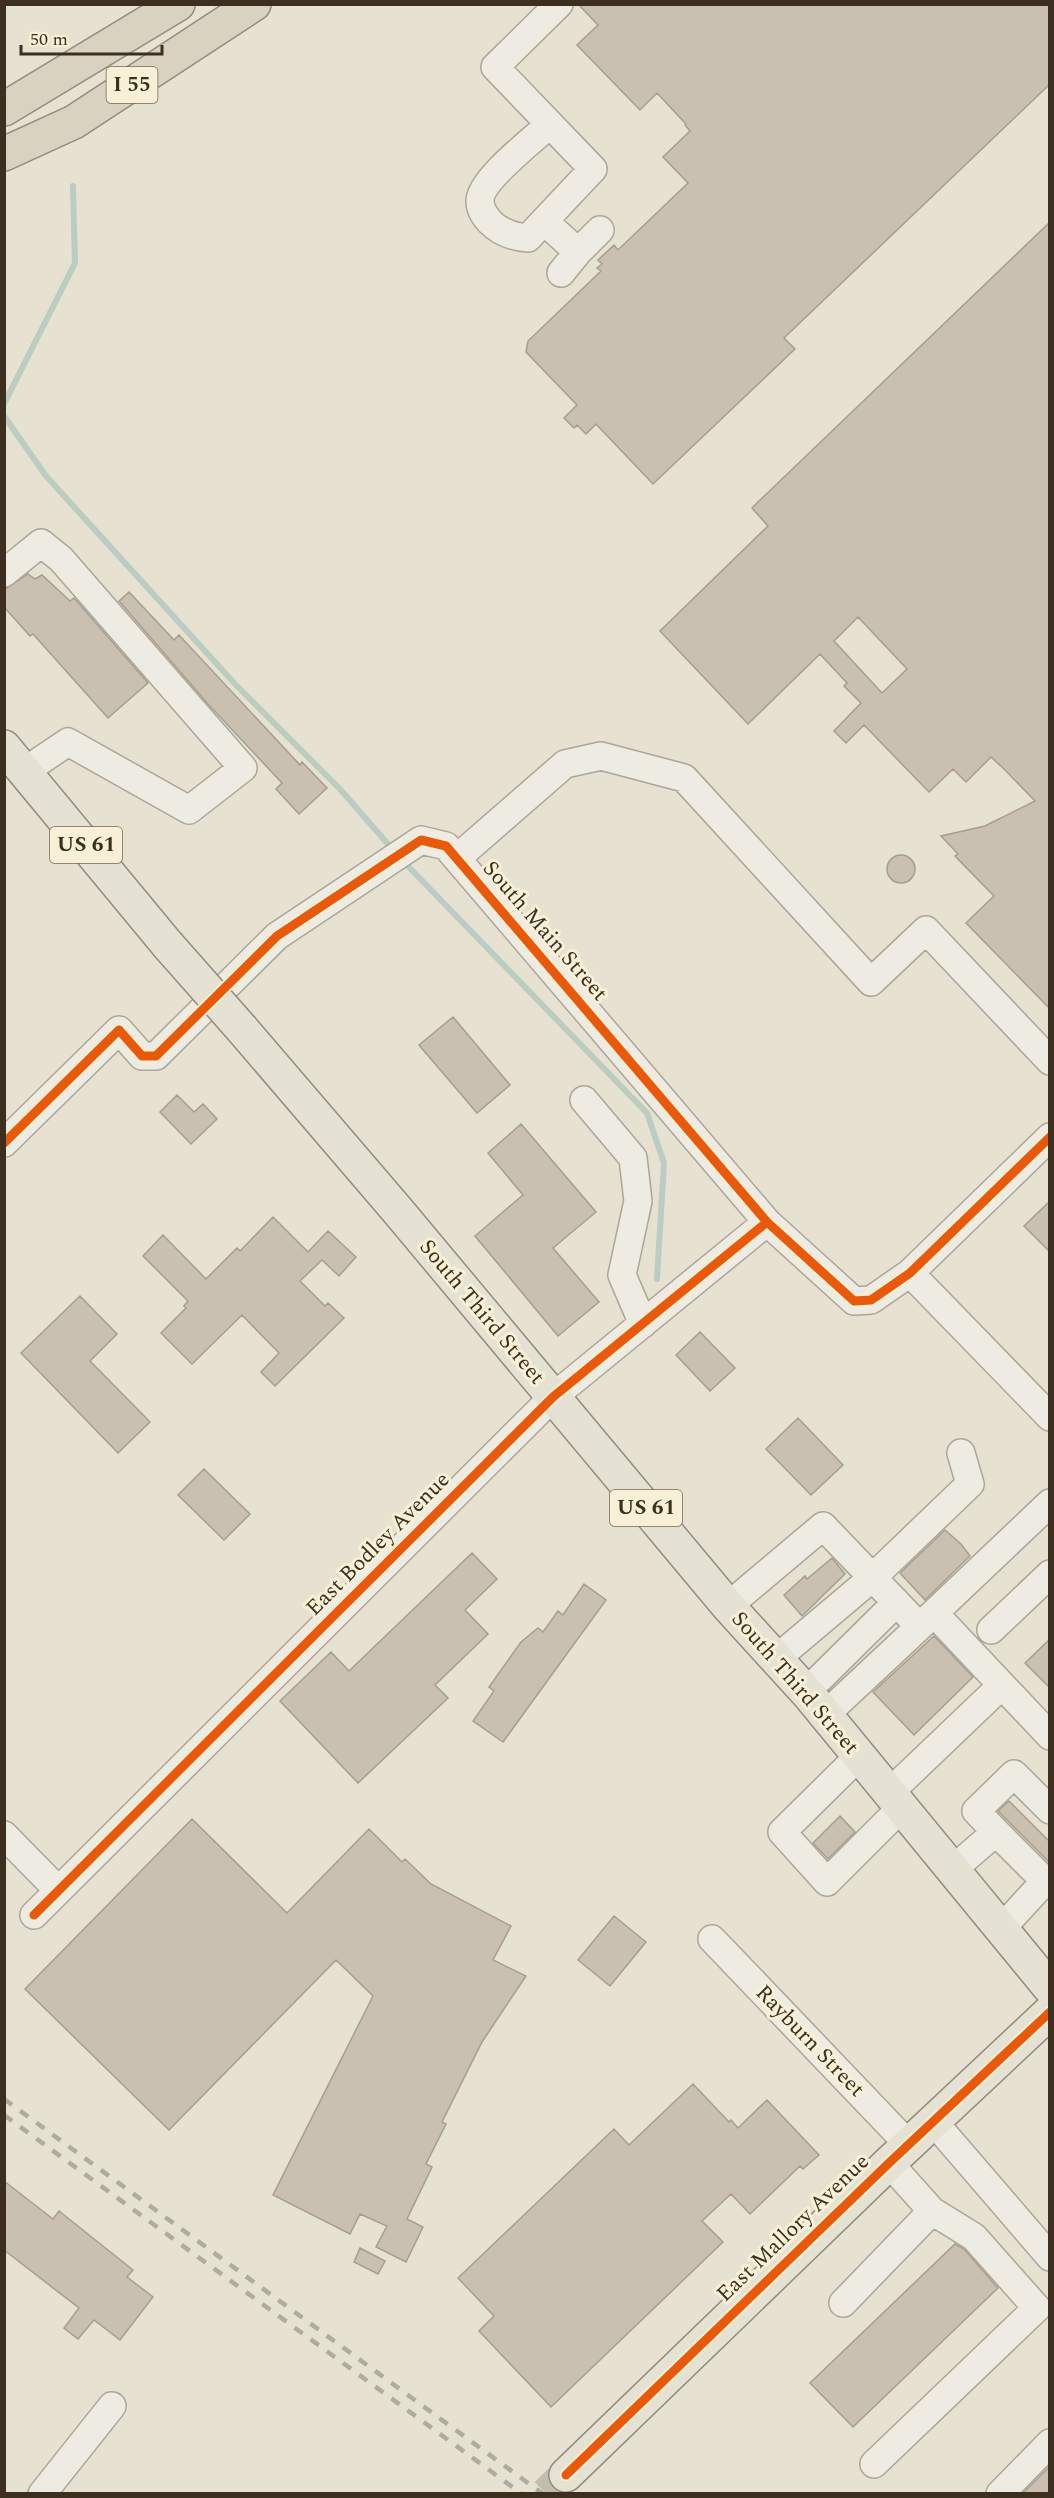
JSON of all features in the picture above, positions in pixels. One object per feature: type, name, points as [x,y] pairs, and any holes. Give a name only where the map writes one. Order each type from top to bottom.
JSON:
[{"type":"highway","name":"I 55","points":[[4,109],[178,4]]},
{"type":"highway","name":"I 55","points":[[4,154],[74,122],[254,4]]},
{"type":"main road","name":"South Third Street","points":[[15,759],[167,944],[242,1029],[728,1606],[815,1703],[1050,1988]]},
{"type":"main road","name":"East Mallory Avenue","points":[[566,2475],[899,2153],[1050,2012]]},
{"type":"street","points":[[549,125],[488,182],[480,201],[484,215],[498,229],[514,237],[528,237],[592,169],[495,67],[559,4]]},
{"type":"street","points":[[544,221],[570,262],[600,230]]},
{"type":"street","points":[[4,573],[41,543],[61,559],[243,768],[189,810],[68,742],[15,759]]},
{"type":"street","points":[[457,858],[565,764],[601,756],[684,778],[871,982],[926,930],[1050,1061]]},
{"type":"street","name":"South Main Street","points":[[4,1143],[119,1030],[142,1056],[156,1056],[277,936],[422,840],[446,846],[767,1222],[854,1301],[871,1300],[910,1273]]},
{"type":"street","points":[[584,1100],[633,1158],[638,1201],[622,1275],[644,1324]]},
{"type":"street","points":[[1050,1137],[910,1273],[1050,1418]]},
{"type":"street","name":"East Bodley Avenue","points":[[34,1915],[553,1397],[767,1222]]},
{"type":"street","points":[[776,1659],[872,1578],[970,1484],[960,1453]]},
{"type":"street","points":[[815,1703],[926,1619],[1050,1503]]},
{"type":"street","points":[[728,1606],[823,1526],[896,1603],[926,1619],[1001,1686],[1050,1736]]},
{"type":"street","points":[[991,1630],[1050,1574]]},
{"type":"street","points":[[815,1703],[896,1603]]},
{"type":"street","points":[[859,1756],[782,1832],[827,1882],[895,1800],[1001,1686]]},
{"type":"street","points":[[1001,1929],[1047,1883],[976,1811],[1014,1774],[1050,1810]]},
{"type":"street","points":[[952,1870],[996,1832]]},
{"type":"street","points":[[4,1835],[58,1890]]},
{"type":"street","name":"Rayburn Street","points":[[712,1939],[899,2153],[932,2211],[974,2237],[1037,2308],[874,2463]]},
{"type":"street","points":[[933,2121],[1050,2257]]},
{"type":"street","points":[[843,2302],[932,2211]]},
{"type":"street","points":[[42,2493],[112,2406]]},
{"type":"street","points":[[1000,2493],[1050,2443]]},
{"type":"building","points":[[578,4],[1050,4],[1050,84],[784,338],[795,349],[653,484],[596,424],[586,434],[577,425],[574,428],[564,418],[577,405],[526,352],[528,341],[601,271],[597,268],[602,264],[598,260],[614,245],[618,250],[688,183],[663,157],[690,131],[686,124],[657,93],[640,110],[577,45],[598,25]]},
{"type":"building","points":[[1050,222],[1050,1009],[966,923],[994,896],[955,856],[958,854],[941,836],[985,826],[1035,801],[1003,768],[991,757],[966,782],[953,769],[929,792],[864,725],[846,743],[834,731],[861,703],[844,686],[847,683],[820,654],[748,724],[660,631],[768,526],[752,508]],"holes":[[[858,617],[907,669],[882,693],[834,641]]]},
{"type":"building","points":[[28,574],[35,579],[42,575],[70,601],[74,598],[148,683],[108,718],[33,634],[30,636],[4,607],[4,590]]},
{"type":"building","points":[[129,592],[174,640],[179,635],[300,765],[302,762],[327,788],[299,814],[276,789],[282,783],[208,704],[119,601]]},
{"type":"building","points":[[901,855],[911,859],[915,869],[911,879],[901,883],[891,879],[887,869],[891,859]]},
{"type":"building","points":[[453,1017],[510,1085],[477,1113],[419,1045]]},
{"type":"building","points":[[177,1095],[194,1112],[203,1104],[217,1119],[191,1144],[160,1112]]},
{"type":"building","points":[[521,1124],[596,1212],[553,1248],[599,1302],[558,1336],[475,1236],[523,1195],[488,1153]]},
{"type":"building","points":[[1050,1201],[1050,1252],[1024,1226]]},
{"type":"building","points":[[273,1217],[308,1252],[328,1231],[356,1257],[339,1276],[322,1260],[300,1281],[325,1306],[328,1303],[344,1318],[275,1386],[261,1372],[279,1353],[242,1315],[192,1364],[161,1333],[186,1308],[184,1306],[188,1301],[143,1256],[163,1235],[206,1279],[237,1248],[240,1251]]},
{"type":"building","points":[[80,1296],[117,1334],[90,1361],[150,1422],[118,1453],[21,1353]]},
{"type":"building","points":[[700,1332],[735,1368],[710,1391],[676,1355]]},
{"type":"building","points":[[798,1418],[843,1465],[811,1495],[766,1449]]},
{"type":"building","points":[[204,1469],[250,1514],[224,1540],[178,1495]]},
{"type":"building","points":[[945,1530],[961,1544],[970,1556],[925,1600],[900,1573]]},
{"type":"building","points":[[472,1553],[497,1579],[465,1610],[488,1634],[435,1685],[448,1698],[358,1783],[280,1701],[331,1652],[349,1671]]},
{"type":"building","points":[[832,1558],[845,1574],[802,1616],[784,1595],[805,1576],[807,1579]]},
{"type":"building","points":[[584,1584],[606,1600],[503,1742],[473,1721],[494,1691],[489,1687],[521,1642],[538,1628],[543,1632],[558,1611],[563,1615]]},
{"type":"building","points":[[934,1636],[973,1677],[914,1735],[873,1692]]},
{"type":"building","points":[[1050,1639],[1050,1688],[1025,1663]]},
{"type":"building","points":[[1009,1801],[1050,1842],[1050,1863],[998,1811]]},
{"type":"building","points":[[840,1816],[855,1832],[828,1859],[813,1843]]},
{"type":"building","points":[[192,1819],[287,1913],[369,1829],[402,1862],[405,1859],[431,1884],[511,1926],[493,1960],[526,1976],[482,2042],[442,2122],[446,2124],[426,2164],[432,2167],[407,2219],[423,2227],[406,2262],[376,2247],[387,2226],[360,2214],[350,2234],[273,2195],[373,1996],[336,1960],[169,2130],[25,1989]]},
{"type":"building","points":[[614,1916],[646,1942],[610,1986],[578,1960]]},
{"type":"building","points":[[693,2084],[729,2122],[731,2120],[738,2128],[767,2100],[819,2155],[803,2169],[800,2166],[750,2214],[731,2194],[702,2221],[723,2242],[551,2407],[479,2331],[494,2316],[458,2278],[614,2129],[629,2145]]},
{"type":"building","points":[[4,2181],[53,2219],[59,2211],[133,2270],[127,2277],[153,2297],[120,2340],[94,2320],[78,2339],[64,2328],[79,2308],[4,2250]]},
{"type":"building","points":[[955,2244],[964,2249],[998,2288],[853,2427],[810,2383]]},
{"type":"building","points":[[360,2248],[385,2261],[378,2274],[354,2262]]},
{"type":"building","points":[[1050,2466],[1050,2493],[1023,2493]]},
{"type":"waterway","points":[[4,404],[75,263],[73,186]]},
{"type":"waterway","points":[[4,416],[46,476],[235,684],[340,789],[394,851]]},
{"type":"waterway","points":[[403,861],[647,1113],[664,1163],[657,1279]]},
{"type":"tunnel","points":[[546,2494],[566,2475]]},
{"type":"railway","points":[[4,2099],[543,2494]]},
{"type":"railway","points":[[4,2115],[522,2494]]},
{"type":"cycle path","points":[[4,1143],[119,1030],[142,1056],[156,1056],[277,936],[421,840],[446,846],[767,1222],[854,1301],[871,1300],[910,1273],[1050,1137]]},
{"type":"cycle path","points":[[34,1915],[553,1397],[767,1222]]},
{"type":"cycle path","points":[[566,2475],[889,2163],[1050,2012]]}]
